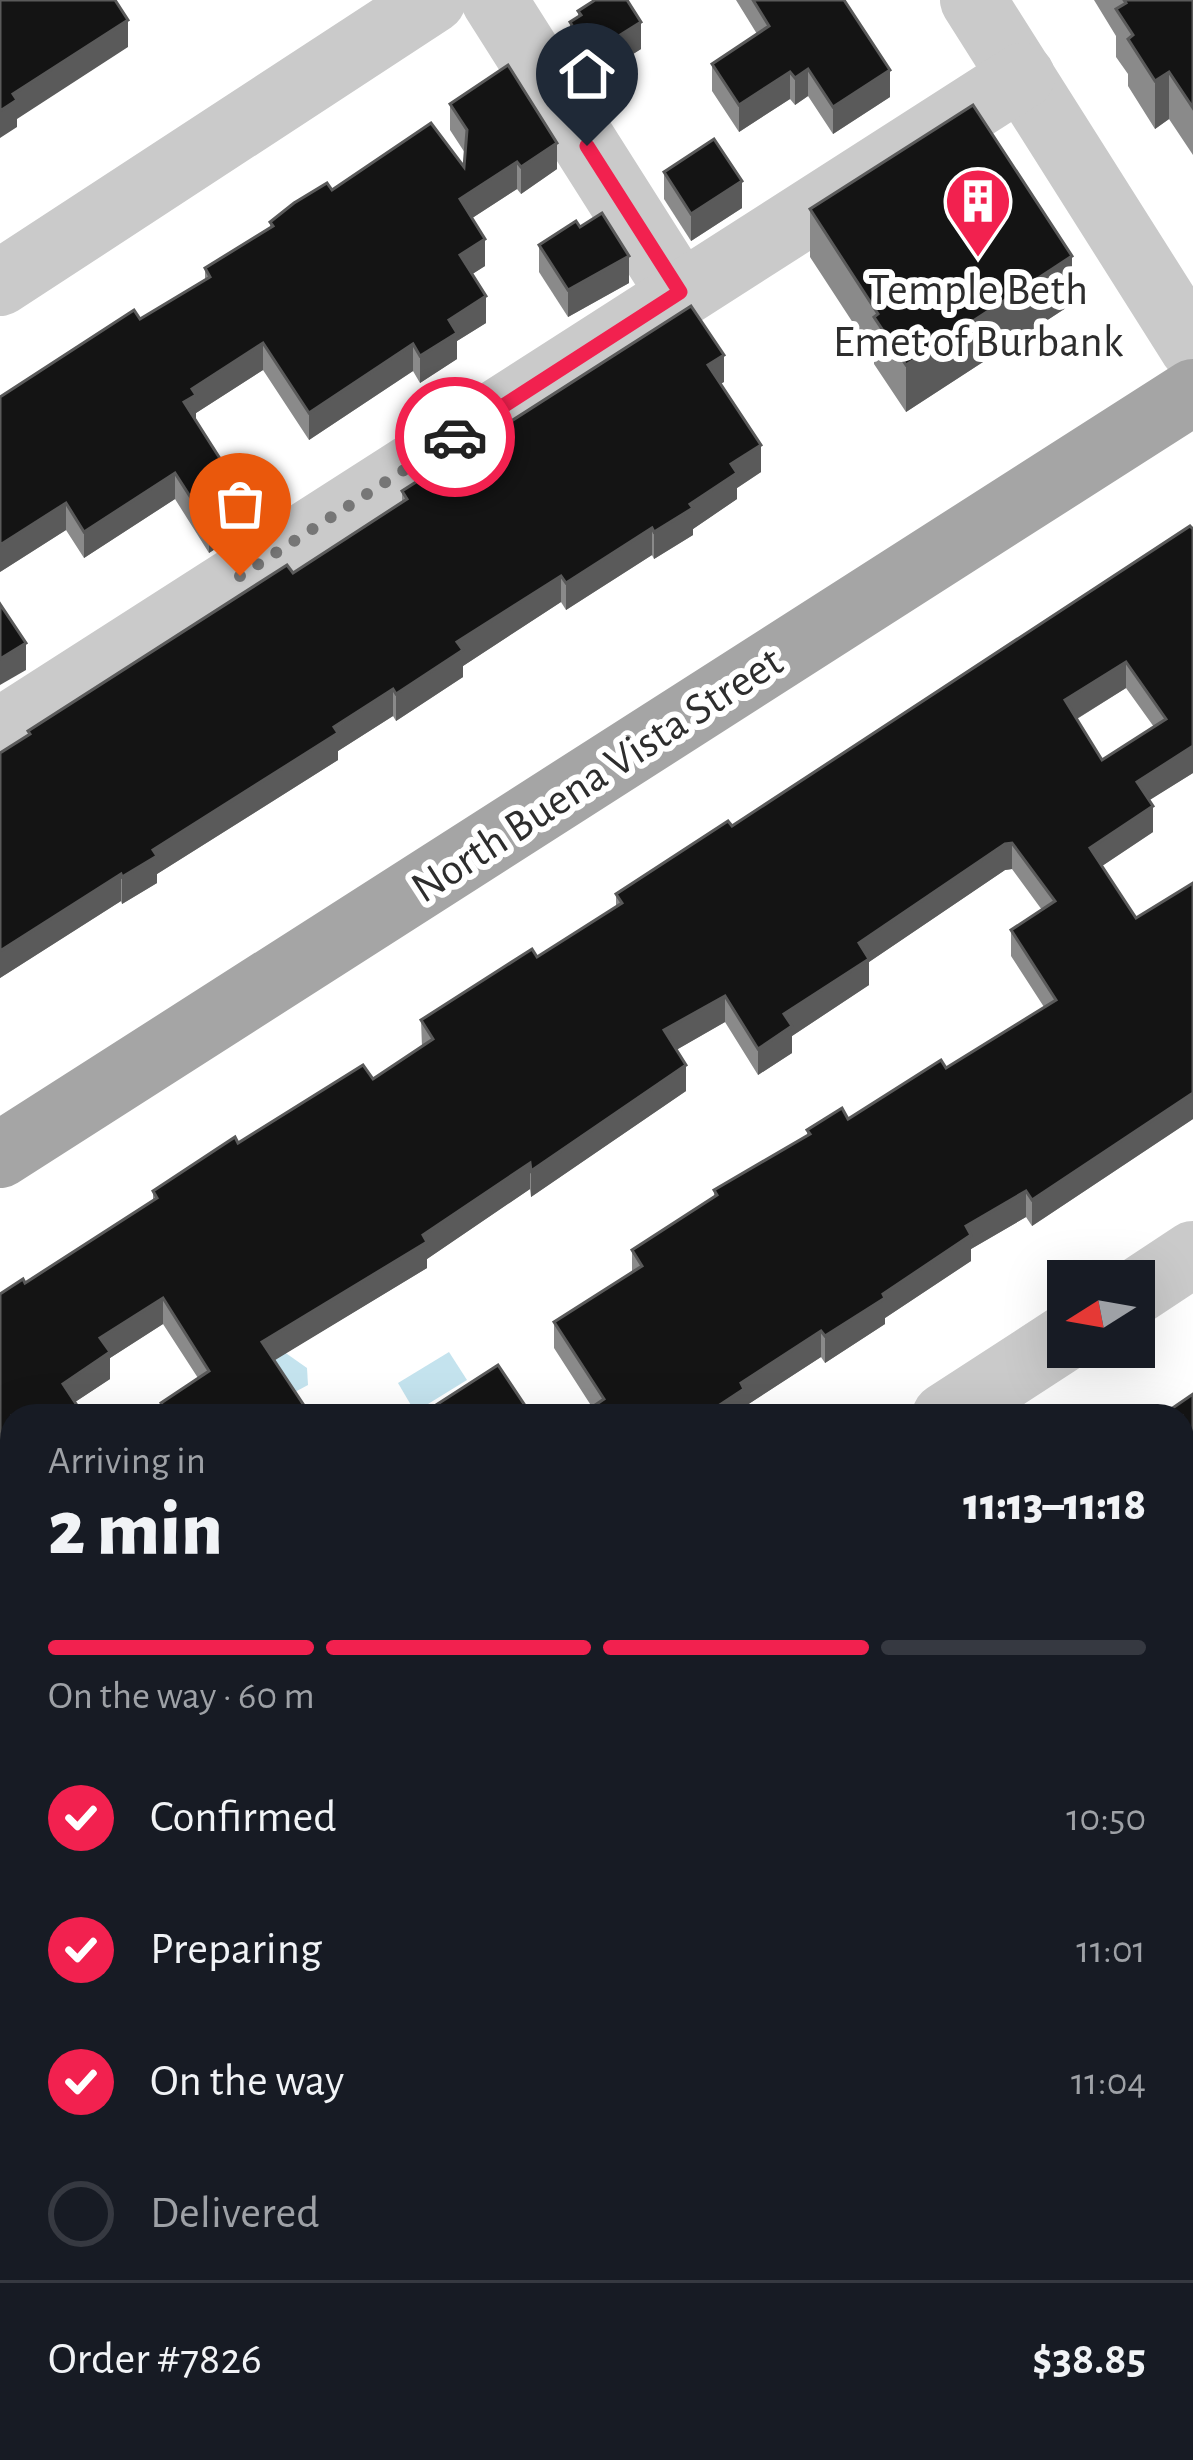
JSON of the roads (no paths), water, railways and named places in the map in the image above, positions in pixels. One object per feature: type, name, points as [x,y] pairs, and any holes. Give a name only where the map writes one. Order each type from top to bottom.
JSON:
[{"type":"main road","name":"North Buena Vista Street","points":[[0,1155],[1193,392]]},
{"type":"street","points":[[0,284],[433,0]]},
{"type":"street","points":[[494,0],[680,292]]},
{"type":"street","points":[[973,0],[1193,348]]},
{"type":"street","points":[[0,731],[1022,76]]},
{"type":"street","points":[[1155,1279],[1193,1255]]},
{"type":"street","points":[[963,1404],[1047,1350]]},
{"type":"water","points":[[242,1341],[280,1349],[307,1368],[308,1385],[293,1393]]},
{"type":"water","points":[[449,1352],[467,1380],[428,1404],[410,1404],[398,1383]]},
{"type":"place","name":"Temple Beth Emet of Burbank","points":[[978,260]]}]
